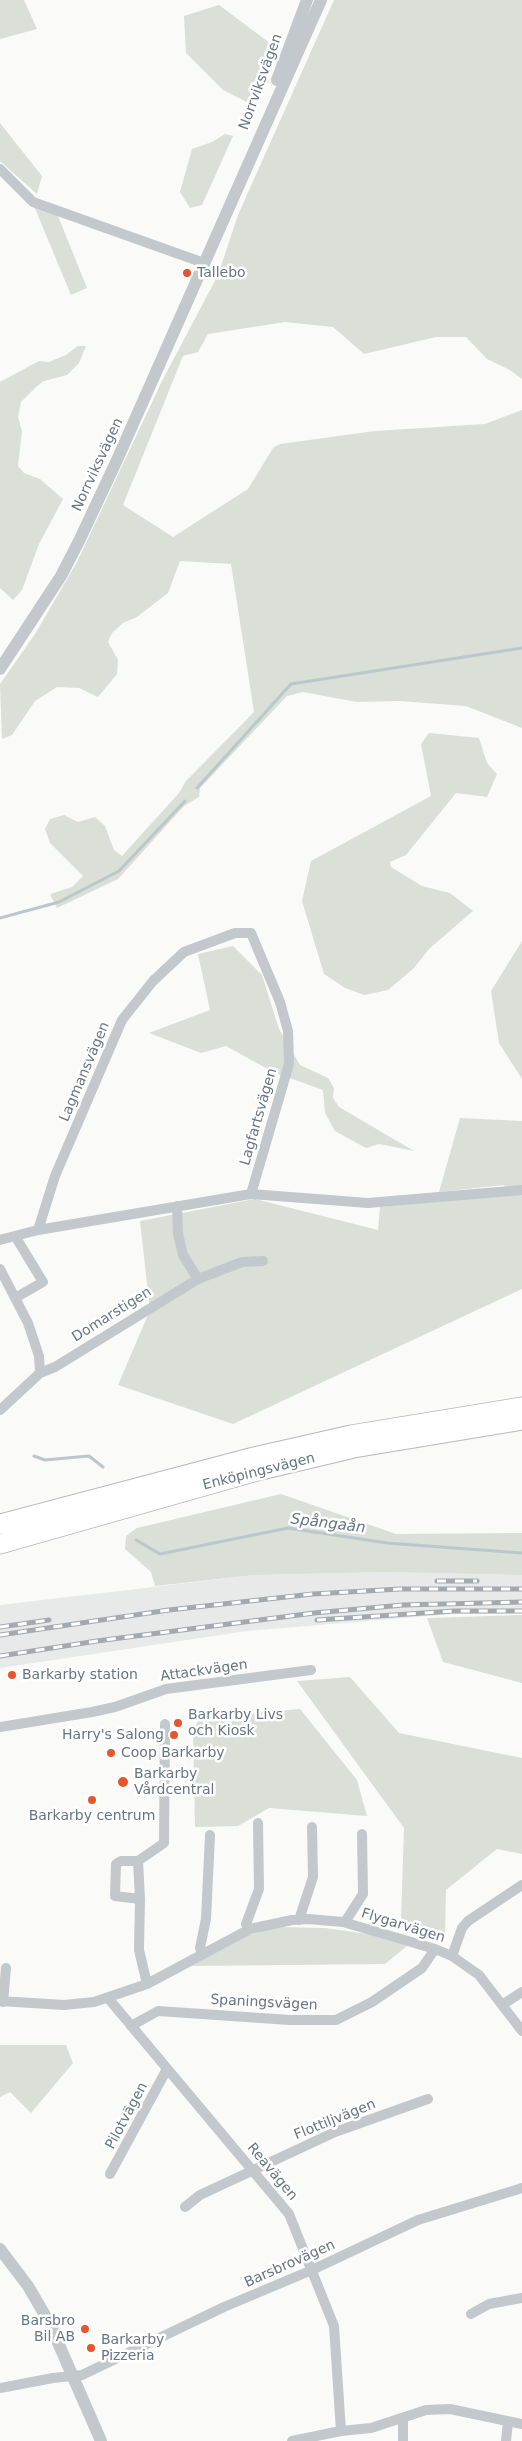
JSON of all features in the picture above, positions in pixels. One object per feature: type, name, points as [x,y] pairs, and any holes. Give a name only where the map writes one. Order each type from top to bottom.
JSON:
[{"type":"highway","name":"Enköpingsvägen","points":[[0,1524],[254,1457],[341,1437],[522,1407]]},
{"type":"highway","name":"Enköpingsvägen","points":[[0,1544],[258,1470],[354,1448],[522,1420]]},
{"type":"street","name":"Norrviksvägen","points":[[0,669],[60,576],[80,539],[289,71],[313,2]]},
{"type":"street","name":"Norrviksvägen","points":[[245,172],[313,2]]},
{"type":"street","points":[[0,169],[33,202],[204,263]]},
{"type":"street","name":"Lagmansvägen","points":[[38,1230],[55,1176],[122,1020],[153,982],[184,952],[235,933],[251,933]]},
{"type":"street","name":"Lagfartsvägen","points":[[251,933],[280,1002],[288,1031],[288,1064],[251,1194]]},
{"type":"street","points":[[0,1240],[38,1230],[251,1194],[368,1203],[522,1190]]},
{"type":"street","points":[[177,1206],[178,1234],[183,1255],[198,1279]]},
{"type":"street","points":[[16,1236],[43,1282],[16,1298]]},
{"type":"street","name":"Domarstigen","points":[[0,1410],[40,1373],[55,1367],[198,1279],[242,1262],[263,1261]]},
{"type":"street","points":[[0,1269],[28,1323],[39,1356],[40,1373]]},
{"type":"street","name":"Attackvägen","points":[[0,1727],[115,1707],[166,1688],[311,1670]]},
{"type":"street","points":[[140,1898],[115,1896],[116,1864],[120,1861],[138,1861],[164,1843],[165,1724]]},
{"type":"street","points":[[250,1929],[246,1924],[259,1889],[258,1823]]},
{"type":"street","points":[[299,1920],[312,1878],[312,1827]]},
{"type":"street","name":"Flygarvägen","points":[[345,1922],[363,1894],[362,1834]]},
{"type":"street","points":[[202,1954],[200,1948],[206,1919],[210,1835]]},
{"type":"street","points":[[138,1861],[140,1898],[139,1950],[147,1984]]},
{"type":"street","name":"Flygarvägen","points":[[452,1956],[462,1928],[468,1921],[522,1885]]},
{"type":"street","name":"Flygarvägen","points":[[2,2002],[64,2005],[94,2002],[147,1984],[250,1929],[299,1920],[345,1922],[435,1949],[452,1956],[479,1975],[522,2031]]},
{"type":"street","name":"Spaningsvägen","points":[[132,2026],[158,2011],[290,2020],[336,2020],[372,2002],[422,1968],[435,1949]]},
{"type":"street","points":[[2,2002],[6,1968]]},
{"type":"street","points":[[502,2005],[522,1992]]},
{"type":"street","name":"Reavägen","points":[[108,1998],[289,2214],[334,2326],[341,2431]]},
{"type":"street","name":"Pilotvägen","points":[[110,2174],[167,2069]]},
{"type":"street","name":"Flottiljvägen","points":[[185,2207],[200,2195],[335,2132],[428,2100]]},
{"type":"street","name":"Barsbrovägen","points":[[0,2388],[53,2378],[82,2375],[224,2307],[312,2270],[418,2220],[522,2188]]},
{"type":"street","points":[[0,2249],[28,2286],[45,2315],[101,2441]]},
{"type":"street","points":[[471,2314],[489,2304],[522,2298]]},
{"type":"street","points":[[292,2441],[341,2431],[372,2428],[426,2410],[450,2410],[522,2424]]},
{"type":"street","points":[[403,2418],[403,2441]]},
{"type":"street","points":[[506,2441],[508,2422]]},
{"type":"shaded area","points":[[0,0],[24,0],[37,29],[0,39]]},
{"type":"shaded area","points":[[334,0],[522,0],[522,379],[510,370],[487,359],[466,337],[436,337],[364,354],[333,327],[285,322],[208,334],[198,352],[183,356],[123,505],[173,537],[248,489],[273,448],[280,444],[375,431],[485,424],[522,410],[522,728],[466,706],[399,701],[357,702],[303,692],[287,696],[200,788],[199,797],[184,806],[118,879],[57,908],[50,894],[72,887],[83,876],[50,843],[45,829],[50,819],[64,815],[78,822],[95,817],[105,826],[114,850],[122,856],[179,793],[186,781],[254,712],[231,564],[180,561],[168,593],[137,617],[123,623],[112,633],[108,642],[118,660],[117,674],[98,697],[79,688],[57,687],[35,701],[12,735],[2,739],[0,684],[35,634],[77,562],[162,381],[218,275],[238,215]]},
{"type":"shaded area","points":[[219,5],[271,44],[249,103],[223,90],[186,53],[184,16]]},
{"type":"shaded area","points":[[0,123],[42,176],[37,194],[0,161]]},
{"type":"shaded area","points":[[225,134],[233,136],[202,205],[190,208],[180,192],[192,149],[212,142]]},
{"type":"shaded area","points":[[34,206],[56,211],[87,288],[71,295]]},
{"type":"shaded area","points":[[78,346],[86,346],[79,363],[67,375],[44,381],[21,402],[18,417],[22,431],[18,466],[24,473],[40,479],[63,499],[39,544],[22,590],[13,600],[0,588],[0,382],[39,361],[49,362],[66,355]]},
{"type":"shaded area","points":[[429,733],[479,738],[487,763],[497,774],[487,797],[456,793],[406,855],[390,862],[391,867],[422,886],[450,893],[473,911],[429,949],[414,968],[388,990],[364,995],[345,988],[324,974],[302,901],[311,861],[431,796],[421,744]]},
{"type":"shaded area","points":[[522,941],[522,1079],[499,1043],[491,991]]},
{"type":"shaded area","points":[[233,946],[262,975],[279,1029],[300,1065],[328,1078],[334,1088],[333,1098],[339,1107],[414,1151],[379,1144],[366,1148],[335,1131],[325,1113],[323,1090],[273,1072],[226,1046],[201,1053],[149,1033],[210,1010],[198,954]]},
{"type":"shaded area","points":[[460,1118],[522,1121],[522,1289],[233,1424],[118,1385],[150,1310],[140,1221],[255,1199],[378,1230],[380,1207],[508,1194],[504,1185],[439,1192]]},
{"type":"shaded area","points":[[281,1494],[396,1534],[522,1533],[522,1575],[385,1572],[255,1575],[155,1586],[151,1572],[125,1549],[126,1536],[137,1528]]},
{"type":"shaded area","points":[[385,1572],[522,1575],[522,1613],[453,1614],[247,1631],[0,1668],[0,1605],[255,1575]]},
{"type":"shaded area","points":[[522,1615],[522,1683],[443,1662],[427,1618]]},
{"type":"shaded area","points":[[350,1677],[399,1733],[522,1758],[522,1854],[497,1849],[446,1890],[445,1934],[401,1920],[404,1828],[297,1681]]},
{"type":"shaded area","points":[[300,1709],[357,1780],[367,1816],[269,1808],[238,1826],[195,1827],[193,1730],[200,1718]]},
{"type":"shaded area","points":[[278,1927],[325,1928],[367,1934],[407,1946],[385,1964],[191,1966],[249,1935]]},
{"type":"shaded area","points":[[0,2045],[66,2045],[73,2063],[31,2113],[10,2092],[0,2097]]},
{"type":"waterway","points":[[197,788],[291,684],[522,648]]},
{"type":"waterway","points":[[0,918],[59,902],[119,871],[185,801]]},
{"type":"waterway","name":"Spångaån","points":[[34,1456],[45,1460],[89,1456],[103,1467]]},
{"type":"waterway","name":"Spångaån","points":[[136,1540],[160,1554],[288,1528],[387,1543],[522,1553]]},
{"type":"railway","points":[[437,1581],[477,1581]]},
{"type":"railway","points":[[0,1635],[169,1610],[313,1594],[400,1589],[522,1589]]},
{"type":"railway","points":[[0,1656],[97,1641],[314,1613],[403,1605],[522,1602]]},
{"type":"railway","points":[[317,1620],[454,1611],[522,1611]]},
{"type":"railway","points":[[0,1627],[49,1620]]},
{"type":"place","name":"Tallebo","points":[[187,273]]},
{"type":"place","name":"Barkarby station","points":[[12,1675]]},
{"type":"place","name":"Barkarby Livs och Kiosk","points":[[178,1723]]},
{"type":"place","name":"Harry's Salong","points":[[174,1735]]},
{"type":"place","name":"Coop Barkarby","points":[[111,1753]]},
{"type":"place","name":"Barkarby Vårdcentral","points":[[123,1782]]},
{"type":"place","name":"Barkarby centrum","points":[[92,1800]]},
{"type":"place","name":"Barsbro Bil AB","points":[[85,2329]]},
{"type":"place","name":"Barkarby Pizzeria","points":[[91,2348]]}]
